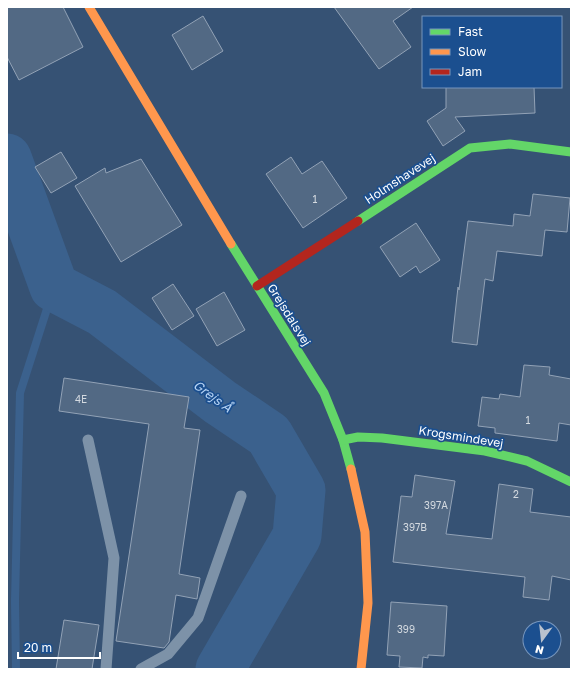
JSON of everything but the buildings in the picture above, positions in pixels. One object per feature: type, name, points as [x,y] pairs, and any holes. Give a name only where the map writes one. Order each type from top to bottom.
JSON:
[{"type":"street","name":"Grejsdalsvej","points":[[89,7],[257,286],[324,393],[343,440],[357,492],[365,532],[368,604],[361,669]]},
{"type":"street","name":"Holmshavevej","points":[[257,286],[470,148],[510,144],[571,152]]},
{"type":"street","name":"Krogsmindevej","points":[[343,440],[358,437],[382,438],[485,451],[527,461],[571,482]]},
{"type":"lane","points":[[88,440],[114,558],[106,669]]},
{"type":"lane","points":[[141,669],[168,654],[198,618],[241,496]]},
{"type":"waterway","name":"Grejs Å","points":[[7,158],[54,287],[102,312],[220,402],[269,435],[301,490],[297,536],[220,669]]},
{"type":"waterway","points":[[16,669],[15,601],[20,393],[54,287]]},
{"type":"traffic: fast","points":[[358,221],[470,148],[510,144],[571,152]]},
{"type":"traffic: fast","points":[[231,244],[324,393],[343,440],[351,469]]},
{"type":"traffic: fast","points":[[343,440],[358,437],[382,438],[485,451],[527,461],[571,482]]},
{"type":"traffic: slow","points":[[89,7],[231,244]]},
{"type":"traffic: slow","points":[[351,469],[365,532],[368,603],[361,669]]},
{"type":"traffic: jam","points":[[257,286],[358,221]]}]
